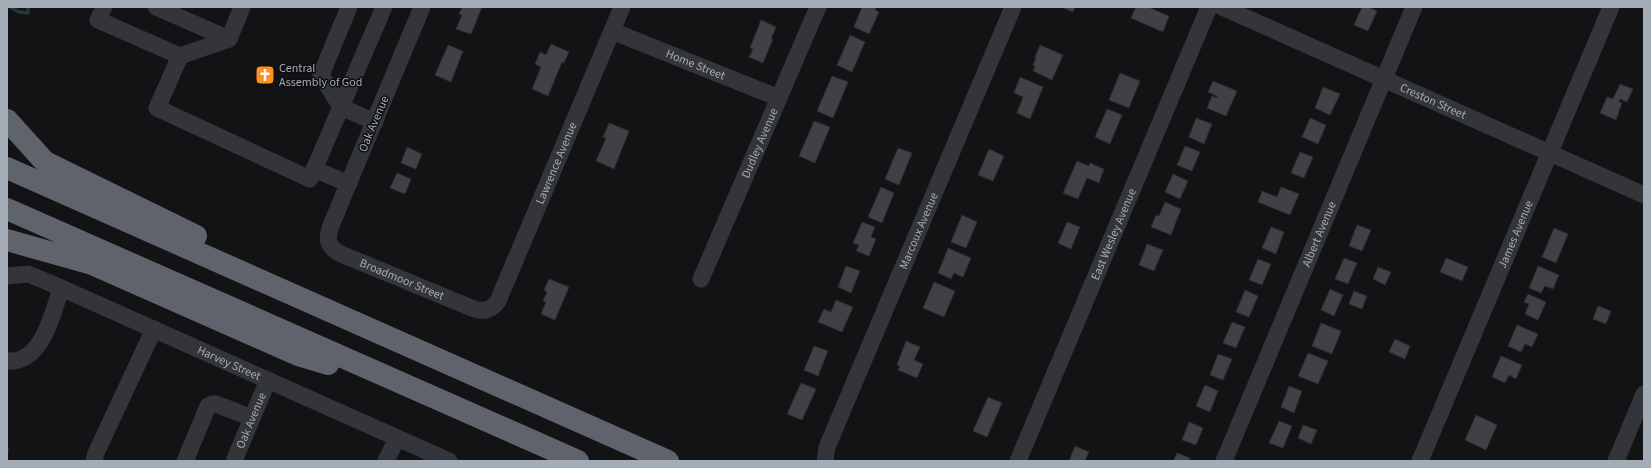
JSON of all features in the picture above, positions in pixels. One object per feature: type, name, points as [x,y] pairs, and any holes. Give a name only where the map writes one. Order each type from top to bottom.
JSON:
[{"type":"highway","points":[[7,120],[45,162],[236,257],[371,318],[469,372]]},
{"type":"highway","points":[[7,168],[668,461]]},
{"type":"highway","points":[[7,209],[578,461]]},
{"type":"highway","points":[[7,240],[92,264],[298,355],[437,400]]},
{"type":"street","points":[[104,7],[98,20],[180,56],[229,38],[240,8]]},
{"type":"street","points":[[156,7],[229,38]]},
{"type":"street","points":[[349,7],[321,75],[341,107],[375,122]]},
{"type":"street","points":[[180,56],[157,108],[310,179],[384,7]]},
{"type":"street","name":"Oak Avenue","points":[[328,241],[329,232],[422,7]]},
{"type":"street","name":"Lawrence Avenue","points":[[482,311],[492,307],[498,301],[622,7]]},
{"type":"street","name":"Dudley Avenue","points":[[701,280],[818,7]]},
{"type":"street","name":"Marcoux Avenue","points":[[825,458],[827,447],[1013,7]]},
{"type":"street","name":"East Wesley Avenue","points":[[1018,461],[1209,7]]},
{"type":"street","name":"Creston Street","points":[[1222,7],[1644,195]]},
{"type":"street","name":"Albert Avenue","points":[[1224,461],[1414,7]]},
{"type":"street","name":"James Avenue","points":[[1420,461],[1611,7]]},
{"type":"street","name":"Home Street","points":[[612,31],[779,98]]},
{"type":"street","points":[[314,169],[349,184]]},
{"type":"street","name":"Broadmoor Street","points":[[328,241],[332,250],[482,311]]},
{"type":"street","name":"Harvey Street","points":[[7,276],[28,274],[449,461]]},
{"type":"street","points":[[7,361],[13,362],[24,358],[36,347],[44,336],[50,322],[61,288]]},
{"type":"street","points":[[94,461],[96,453],[154,329]]},
{"type":"street","name":"Oak Avenue","points":[[234,461],[268,380]]},
{"type":"street","points":[[1616,461],[1644,394]]},
{"type":"street","points":[[184,461],[208,406],[216,404],[252,418]]},
{"type":"street","points":[[386,461],[397,438]]},
{"type":"building","points":[[462,7],[482,7],[471,34],[456,29],[462,15],[459,14]]},
{"type":"building","points":[[862,7],[876,7],[875,10],[879,12],[869,34],[854,27]]},
{"type":"building","points":[[1061,7],[1075,7],[1073,12]]},
{"type":"building","points":[[1136,7],[1148,7],[1169,16],[1163,32],[1131,18]]},
{"type":"building","points":[[1362,7],[1368,7],[1377,11],[1368,31],[1354,25]]},
{"type":"building","points":[[761,20],[776,27],[771,39],[773,39],[763,63],[749,57],[753,49],[750,48]]},
{"type":"building","points":[[850,35],[865,42],[852,72],[837,65]]},
{"type":"building","points":[[551,44],[569,52],[564,63],[562,62],[548,96],[532,89],[541,67],[535,64],[540,52],[546,55]]},
{"type":"building","points":[[448,45],[463,51],[451,82],[435,75]]},
{"type":"building","points":[[1040,45],[1063,55],[1052,80],[1033,71],[1035,66],[1033,65],[1036,58],[1035,57]]},
{"type":"building","points":[[1120,73],[1140,81],[1129,108],[1109,100]]},
{"type":"building","points":[[832,76],[848,82],[833,118],[817,111]]},
{"type":"building","points":[[1020,77],[1043,87],[1030,119],[1017,113],[1023,97],[1014,93]]},
{"type":"building","points":[[1213,81],[1237,91],[1226,116],[1207,108],[1212,96],[1217,98],[1217,96],[1208,92]]},
{"type":"building","points":[[1620,84],[1633,89],[1627,102],[1620,99],[1619,102],[1622,103],[1616,120],[1600,113],[1607,97],[1613,99]]},
{"type":"building","points":[[1323,87],[1340,94],[1330,115],[1315,108]]},
{"type":"building","points":[[1107,109],[1122,115],[1110,144],[1095,137]]},
{"type":"building","points":[[1196,118],[1212,124],[1204,144],[1189,137]]},
{"type":"building","points":[[1310,118],[1326,125],[1318,144],[1302,137]]},
{"type":"building","points":[[814,121],[830,127],[815,163],[799,156]]},
{"type":"building","points":[[609,123],[629,131],[614,169],[596,161],[606,138],[603,137]]},
{"type":"building","points":[[1185,146],[1200,152],[1192,171],[1177,165]]},
{"type":"building","points":[[407,147],[422,154],[416,169],[401,163]]},
{"type":"building","points":[[898,148],[912,153],[899,185],[885,179]]},
{"type":"building","points":[[989,149],[1004,156],[993,181],[978,175]]},
{"type":"building","points":[[1300,152],[1313,157],[1304,178],[1291,173]]},
{"type":"building","points":[[1077,161],[1089,166],[1090,163],[1104,169],[1099,183],[1087,178],[1078,199],[1063,193]]},
{"type":"building","points":[[397,173],[411,179],[405,194],[390,188]]},
{"type":"building","points":[[1173,174],[1188,181],[1180,199],[1165,192]]},
{"type":"building","points":[[881,187],[894,193],[882,223],[868,217]]},
{"type":"building","points":[[1281,187],[1299,194],[1290,215],[1258,202],[1262,191],[1277,197]]},
{"type":"building","points":[[1165,202],[1181,209],[1171,235],[1151,227],[1156,215],[1159,216]]},
{"type":"building","points":[[962,215],[977,222],[966,248],[951,242]]},
{"type":"building","points":[[862,222],[875,227],[871,237],[876,239],[869,256],[856,251],[859,245],[853,243]]},
{"type":"building","points":[[1067,222],[1080,227],[1071,249],[1058,243]]},
{"type":"building","points":[[1357,225],[1371,230],[1362,251],[1349,246]]},
{"type":"building","points":[[1271,227],[1284,232],[1276,254],[1262,248]]},
{"type":"building","points":[[1554,228],[1568,234],[1556,263],[1542,257]]},
{"type":"building","points":[[1147,244],[1163,250],[1154,271],[1139,265]]},
{"type":"building","points":[[948,248],[971,258],[963,277],[954,273],[951,279],[938,273]]},
{"type":"building","points":[[1344,258],[1357,263],[1348,284],[1335,279]]},
{"type":"building","points":[[1446,258],[1468,267],[1462,281],[1440,272]]},
{"type":"building","points":[[1258,259],[1271,264],[1262,285],[1249,280]]},
{"type":"building","points":[[846,266],[860,271],[851,293],[838,287]]},
{"type":"building","points":[[1538,266],[1559,275],[1553,289],[1545,286],[1541,293],[1529,288]]},
{"type":"building","points":[[1378,267],[1391,272],[1385,285],[1373,279]]},
{"type":"building","points":[[549,279],[569,287],[555,320],[541,314],[546,302],[543,301],[547,292],[544,290]]},
{"type":"building","points":[[934,282],[955,291],[944,317],[923,308]]},
{"type":"building","points":[[1330,289],[1343,295],[1334,316],[1321,310]]},
{"type":"building","points":[[1245,290],[1258,296],[1249,317],[1236,312]]},
{"type":"building","points":[[1354,291],[1367,296],[1362,309],[1349,304]]},
{"type":"building","points":[[1528,294],[1546,302],[1538,320],[1525,314],[1529,304],[1524,302]]},
{"type":"building","points":[[836,300],[853,307],[842,332],[818,322],[824,309],[831,312]]},
{"type":"building","points":[[1598,306],[1611,311],[1606,324],[1593,319]]},
{"type":"building","points":[[1232,322],[1245,327],[1236,348],[1223,343]]},
{"type":"building","points":[[1321,323],[1341,331],[1332,354],[1312,346]]},
{"type":"building","points":[[1517,325],[1538,334],[1532,347],[1525,344],[1521,352],[1508,346]]},
{"type":"building","points":[[1395,339],[1410,346],[1405,359],[1389,352]]},
{"type":"building","points":[[906,341],[920,347],[914,360],[923,364],[917,378],[898,370],[900,366],[897,365]]},
{"type":"building","points":[[814,346],[828,351],[818,376],[804,370]]},
{"type":"building","points":[[1308,353],[1328,361],[1318,384],[1298,376]]},
{"type":"building","points":[[1218,354],[1232,359],[1223,380],[1210,375]]},
{"type":"building","points":[[1501,356],[1522,365],[1516,379],[1509,375],[1505,383],[1492,377]]},
{"type":"building","points":[[801,383],[816,389],[802,420],[787,414]]},
{"type":"building","points":[[1205,385],[1218,391],[1210,412],[1196,406]]},
{"type":"building","points":[[1289,386],[1302,391],[1294,413],[1281,407]]},
{"type":"building","points":[[988,397],[1002,403],[987,437],[973,431]]},
{"type":"building","points":[[1476,415],[1497,425],[1486,450],[1465,440]]},
{"type":"building","points":[[1279,421],[1292,426],[1283,448],[1269,443]]},
{"type":"building","points":[[1189,422],[1203,428],[1196,445],[1182,440]]},
{"type":"building","points":[[1303,425],[1317,430],[1311,444],[1298,438]]},
{"type":"building","points":[[1075,446],[1089,452],[1085,461],[1069,461]]},
{"type":"building","points":[[1177,453],[1190,458],[1189,461],[1173,461]]},
{"type":"waterway","points":[[10,7],[19,12],[28,13],[28,7]]},
{"type":"place","name":"Central Assembly of God","points":[[265,75]]}]
